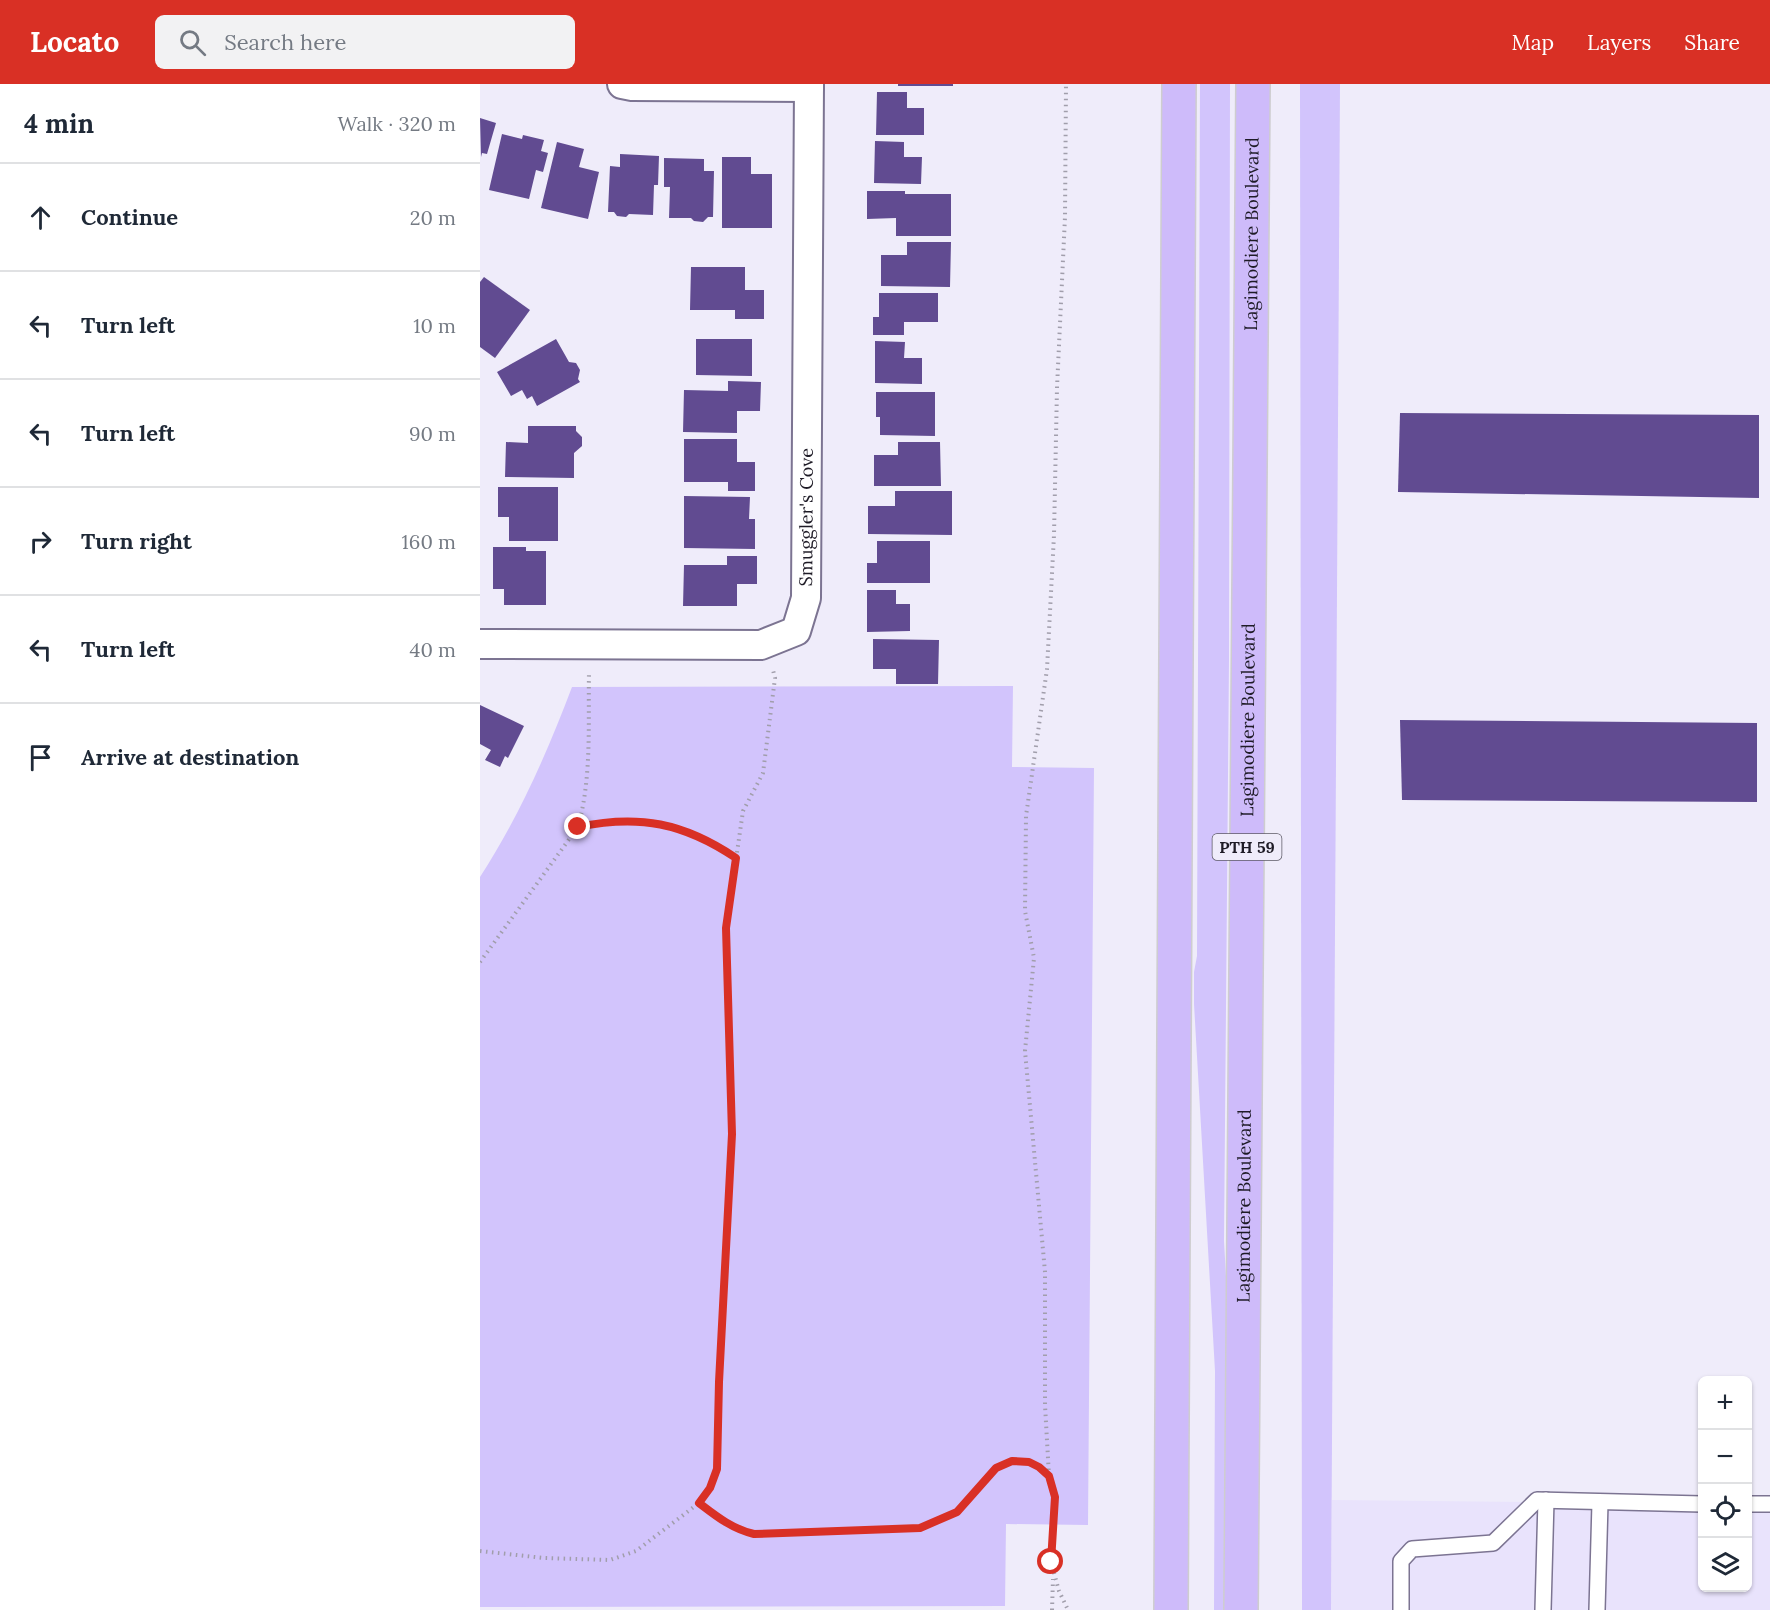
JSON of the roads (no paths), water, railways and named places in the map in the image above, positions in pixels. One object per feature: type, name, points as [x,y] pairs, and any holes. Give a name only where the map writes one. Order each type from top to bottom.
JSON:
[{"type":"main road","points":[[1170,1610],[1179,84]]},
{"type":"main road","name":"Lagimodiere Boulevard","points":[[1241,1610],[1253,84]]},
{"type":"street","points":[[622,84],[632,86],[809,86]]},
{"type":"street","name":"Smuggler's Cove","points":[[480,644],[761,645],[796,631],[806,598],[809,86]]},
{"type":"lane","points":[[1401,1610],[1401,1561],[1412,1549],[1493,1543],[1538,1500],[1698,1504]]},
{"type":"lane","points":[[1543,1610],[1546,1500]]},
{"type":"lane","points":[[1598,1610],[1600,1503]]},
{"type":"lane","points":[[1752,1504],[1770,1504]]}]
